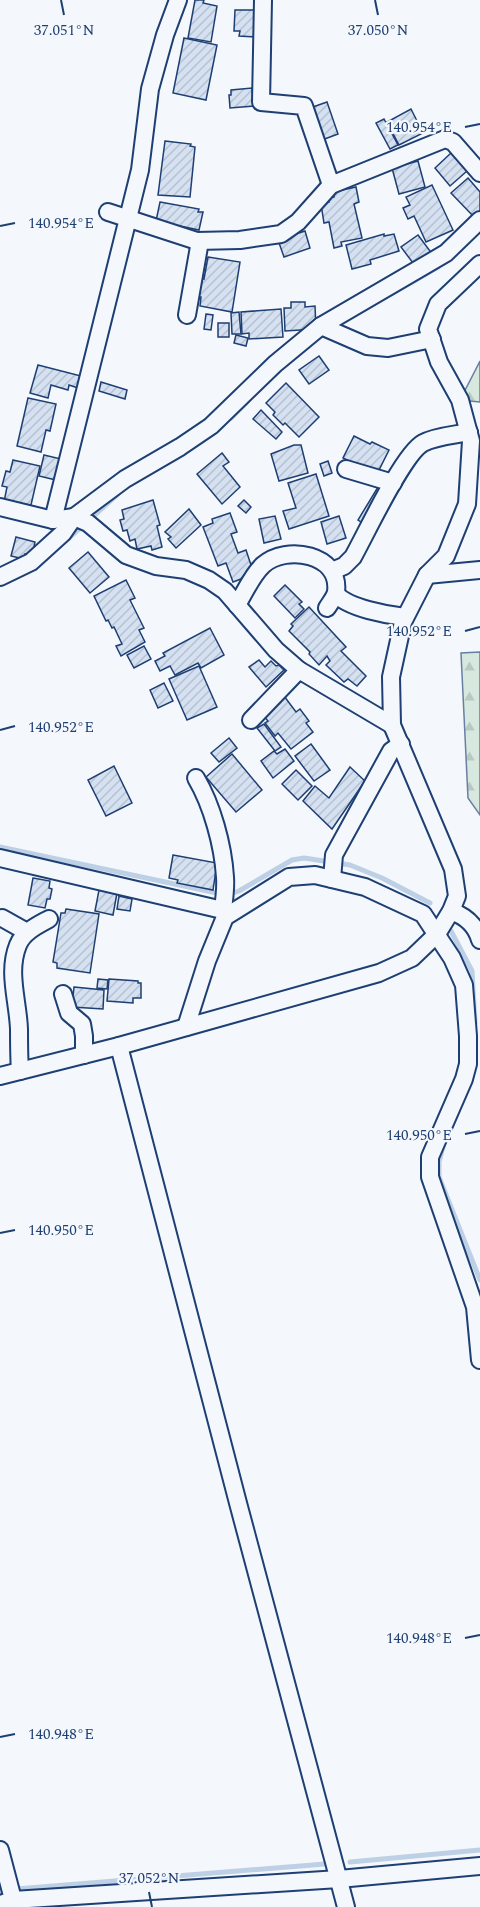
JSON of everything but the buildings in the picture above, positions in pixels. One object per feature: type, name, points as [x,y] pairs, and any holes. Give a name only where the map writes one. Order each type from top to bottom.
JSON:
[{"type":"street","points":[[53,520],[140,170],[150,89],[165,35],[178,0]]},
{"type":"street","points":[[262,0],[261,102],[304,106],[331,185]]},
{"type":"street","points":[[108,212],[200,241],[240,240],[281,234],[298,222],[331,185],[445,139],[453,142],[480,172]]},
{"type":"street","points":[[0,577],[31,562],[125,479],[211,426],[274,364],[446,253],[480,219]]},
{"type":"street","points":[[187,315],[200,241]]},
{"type":"street","points":[[0,1076],[119,1046],[379,974],[412,958],[437,934],[451,911],[457,896],[453,869],[392,725],[391,677],[405,617],[427,575],[446,556],[467,504],[471,441],[469,432],[460,400],[439,362],[428,329],[438,304],[478,269]]},
{"type":"street","points":[[327,329],[367,346],[388,348],[432,339]]},
{"type":"street","points":[[332,571],[344,566],[353,558],[393,483],[414,451],[424,443],[469,432]]},
{"type":"street","points":[[346,469],[393,483]]},
{"type":"street","points":[[0,507],[53,520],[81,520],[126,555],[156,566],[186,570],[209,580],[225,591],[276,650],[298,670],[392,725]]},
{"type":"street","points":[[237,604],[263,565],[285,556],[311,555],[325,563],[335,574],[332,601],[346,602],[388,615],[405,617]]},
{"type":"street","points":[[427,575],[480,570]]},
{"type":"street","points":[[251,720],[298,670]]},
{"type":"street","points":[[0,858],[226,902],[289,877],[315,875],[333,866],[391,751],[400,744]]},
{"type":"street","points":[[186,1027],[225,917],[226,902],[225,878],[214,818],[206,795],[196,778]]},
{"type":"street","points":[[333,866],[365,887],[423,914],[452,958],[464,986],[468,1064],[464,1079],[429,1157],[430,1177],[476,1306],[480,1360]]},
{"type":"street","points":[[451,911],[469,920],[478,932],[480,940]]},
{"type":"street","points":[[2,918],[27,932]]},
{"type":"street","points":[[20,1071],[19,1027],[13,976],[18,944],[27,932],[49,919]]},
{"type":"street","points":[[63,994],[69,1013],[82,1024],[84,1055]]},
{"type":"street","points":[[119,1046],[346,1907]]},
{"type":"street","points":[[0,1850],[10,1898],[339,1879],[480,1866]]},
{"type":"green space","points":[[480,361],[480,402],[460,400]]},
{"type":"green space","points":[[480,652],[480,815],[468,798],[461,653]]},
{"type":"waterway","points":[[391,294],[438,267]]},
{"type":"waterway","points":[[231,418],[248,401]]},
{"type":"waterway","points":[[68,539],[117,495]]},
{"type":"waterway","points":[[0,847],[230,894],[292,860],[304,858],[350,865],[382,878],[430,903]]},
{"type":"waterway","points":[[451,931],[472,971],[475,1023]]},
{"type":"waterway","points":[[444,1143],[439,1162],[439,1177],[480,1280]]},
{"type":"waterway","points":[[350,1862],[480,1850]]},
{"type":"waterway","points":[[0,1893],[16,1889],[325,1864]]}]
